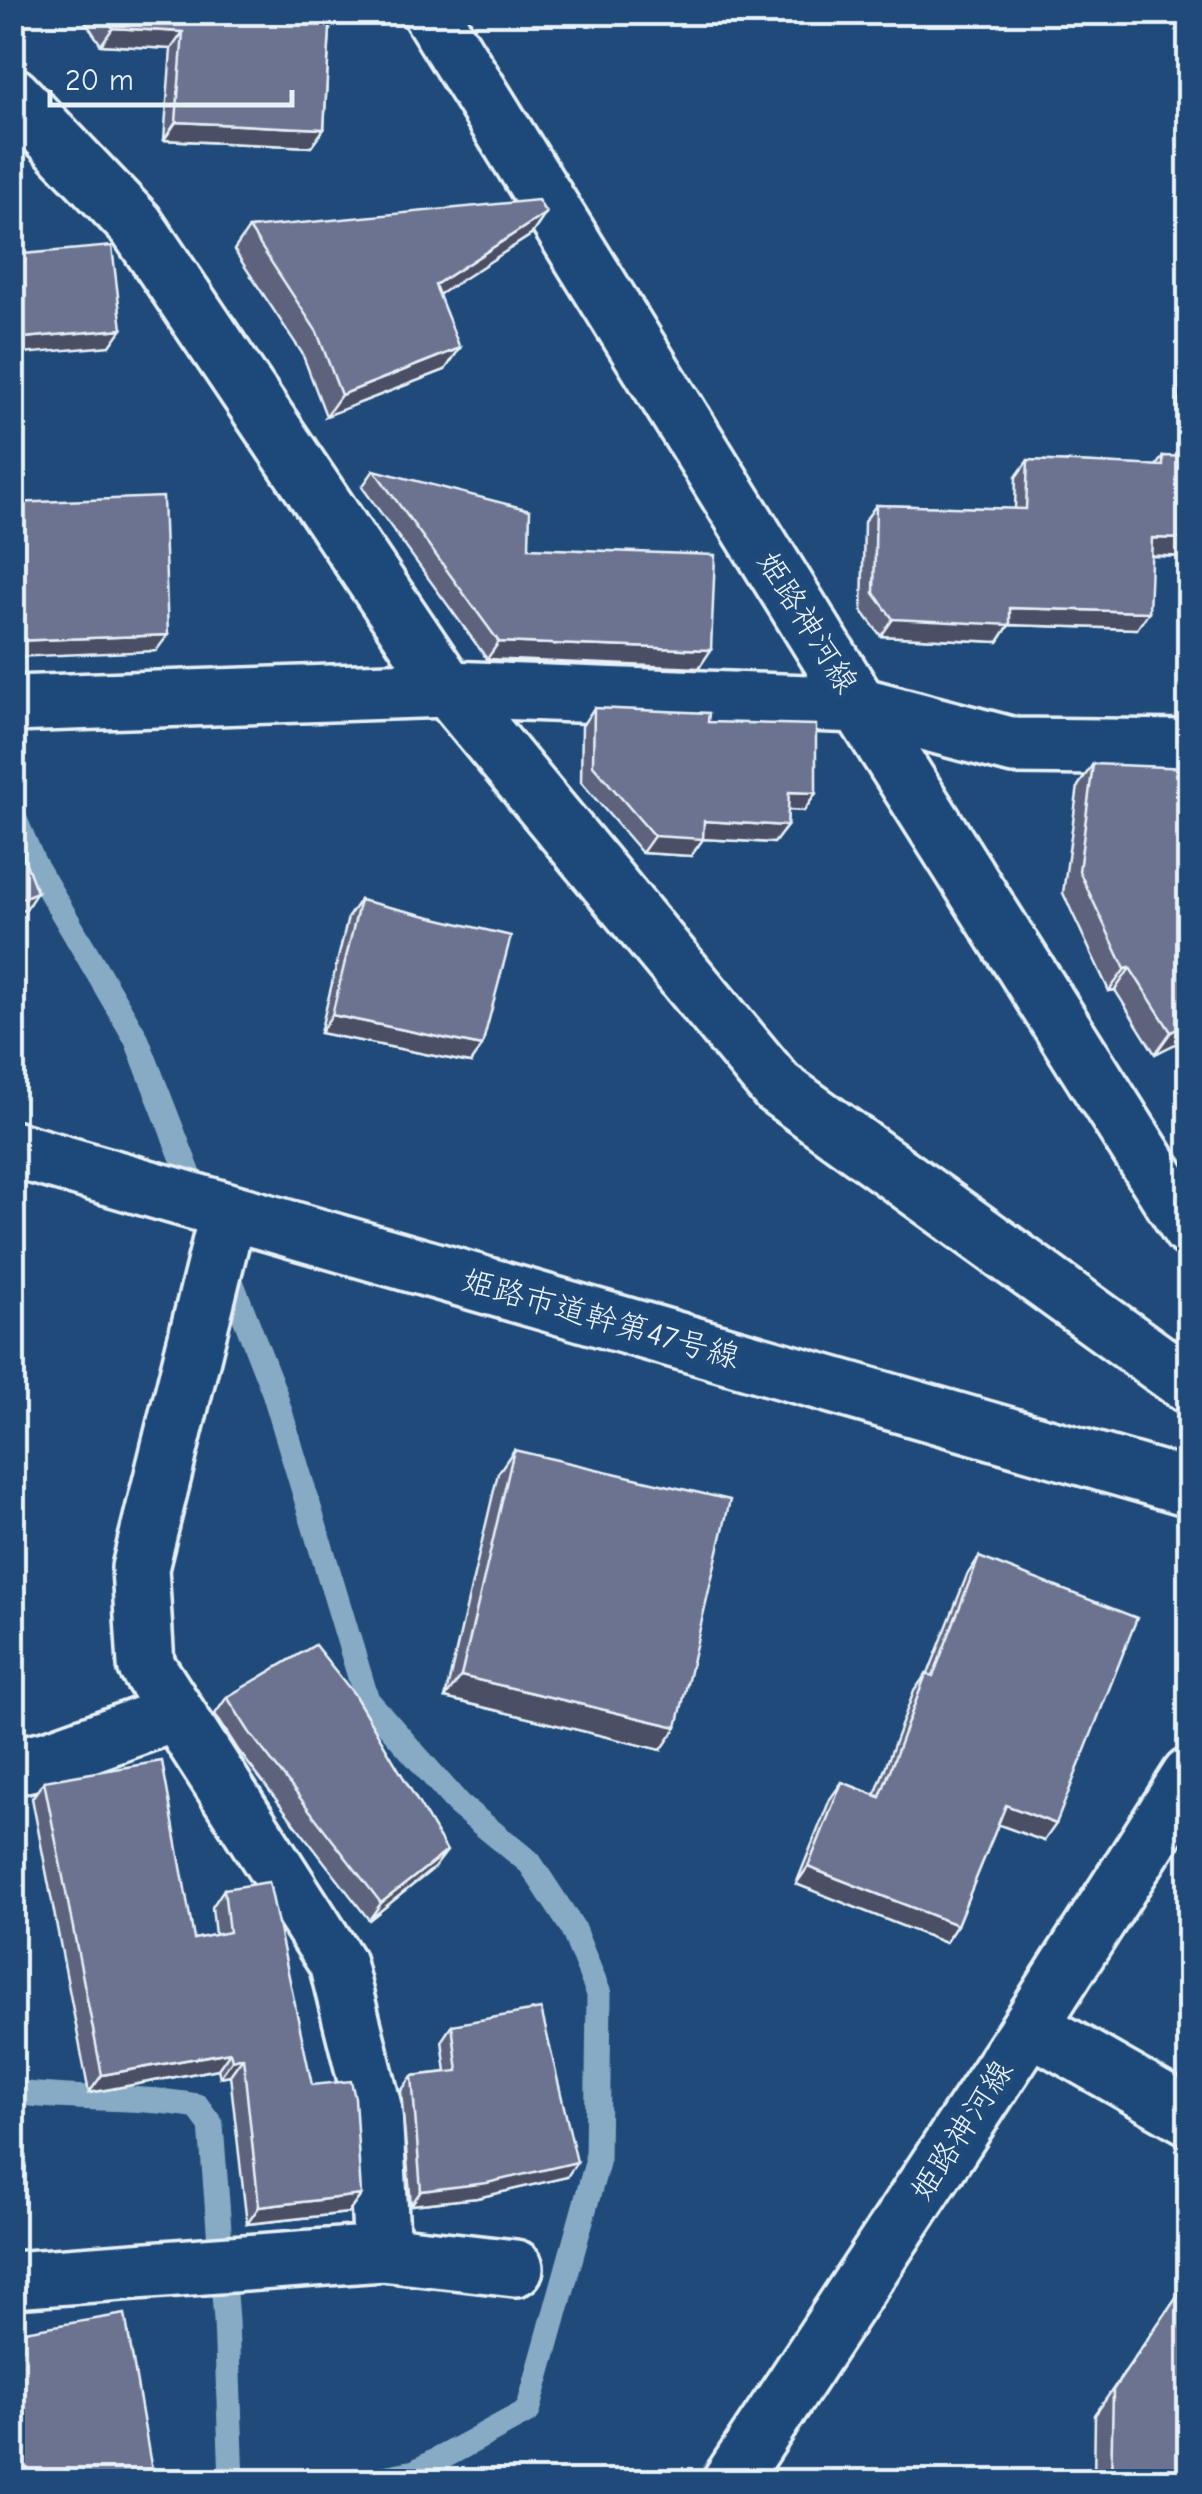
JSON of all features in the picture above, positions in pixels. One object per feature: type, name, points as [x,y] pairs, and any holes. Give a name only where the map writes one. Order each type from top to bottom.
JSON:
[{"type":"street","name":"姫路神河線","points":[[430,12],[1190,1229]]},
{"type":"street","points":[[12,95],[136,225],[448,689],[777,1087],[1190,1386]]},
{"type":"street","points":[[12,704],[448,689],[860,705],[1014,746],[1190,748]]},
{"type":"street","name":"姫路市道幹第47号線","points":[[12,1149],[1190,1488]]},
{"type":"street","points":[[228,1212],[140,1568],[146,1666],[337,1962],[374,2111],[382,2253]]},
{"type":"street","points":[[12,1767],[50,1758],[176,1713]]},
{"type":"street","name":"姫路神河線","points":[[730,2482],[1190,1776]]},
{"type":"street","points":[[1030,2026],[1190,2117]]},
{"type":"street","points":[[12,2280],[382,2253],[515,2268]]},
{"type":"building","points":[[103,12],[331,12],[324,129],[176,122],[183,32],[113,28]]},
{"type":"building","points":[[538,200],[546,213],[435,285],[460,348],[341,395],[317,332],[249,228]]},
{"type":"building","points":[[112,246],[122,329],[12,339],[12,255]]},
{"type":"building","points":[[1190,420],[1190,539],[1152,538],[1149,612],[1010,608],[1010,625],[893,619],[874,593],[876,505],[1026,509],[1028,460],[1163,466],[1163,456],[1188,457]]},
{"type":"building","points":[[374,470],[530,510],[529,548],[715,555],[711,650],[499,642]]},
{"type":"building","points":[[163,497],[168,635],[12,641],[12,503]]},
{"type":"building","points":[[594,708],[709,713],[708,722],[816,725],[816,793],[789,792],[787,826],[704,821],[703,839],[654,836],[593,765]]},
{"type":"building","points":[[1093,764],[1189,768],[1186,822],[1190,823],[1190,1022],[1171,1032],[1130,968],[1125,969],[1079,871]]},
{"type":"building","points":[[12,827],[37,892],[12,902]]},
{"type":"building","points":[[360,900],[511,936],[482,1046],[332,1015]]},
{"type":"building","points":[[514,1450],[730,1500],[677,1727],[461,1676]]},
{"type":"building","points":[[979,1557],[1137,1618],[1056,1824],[1006,1805],[957,1925],[808,1867],[842,1782],[880,1797],[926,1674],[933,1676]]},
{"type":"building","points":[[315,1645],[354,1694],[447,1851],[381,1903],[250,1733],[227,1697]]},
{"type":"building","points":[[162,1761],[194,1939],[229,1932],[224,1889],[269,1882],[312,2085],[351,2081],[361,2195],[259,2207],[243,2057],[232,2060],[230,2052],[102,2075],[44,1781]]},
{"type":"building","points":[[541,2009],[577,2162],[487,2183],[421,2191],[412,2076],[458,2071],[452,2025]]},
{"type":"building","points":[[1190,2278],[1190,2482],[1111,2482],[1113,2390]]},
{"type":"building","points":[[125,2314],[152,2471],[90,2482],[12,2482],[12,2333]]},
{"type":"waterway","points":[[12,813],[33,862],[136,1038],[199,1200]]},
{"type":"waterway","points":[[225,1266],[274,1392],[367,1700],[459,1805],[530,1863],[572,1927],[599,1994],[597,2163],[528,2411],[415,2472],[363,2482]]},
{"type":"waterway","points":[[12,2092],[197,2106],[211,2125],[226,2320],[232,2482]]}]
